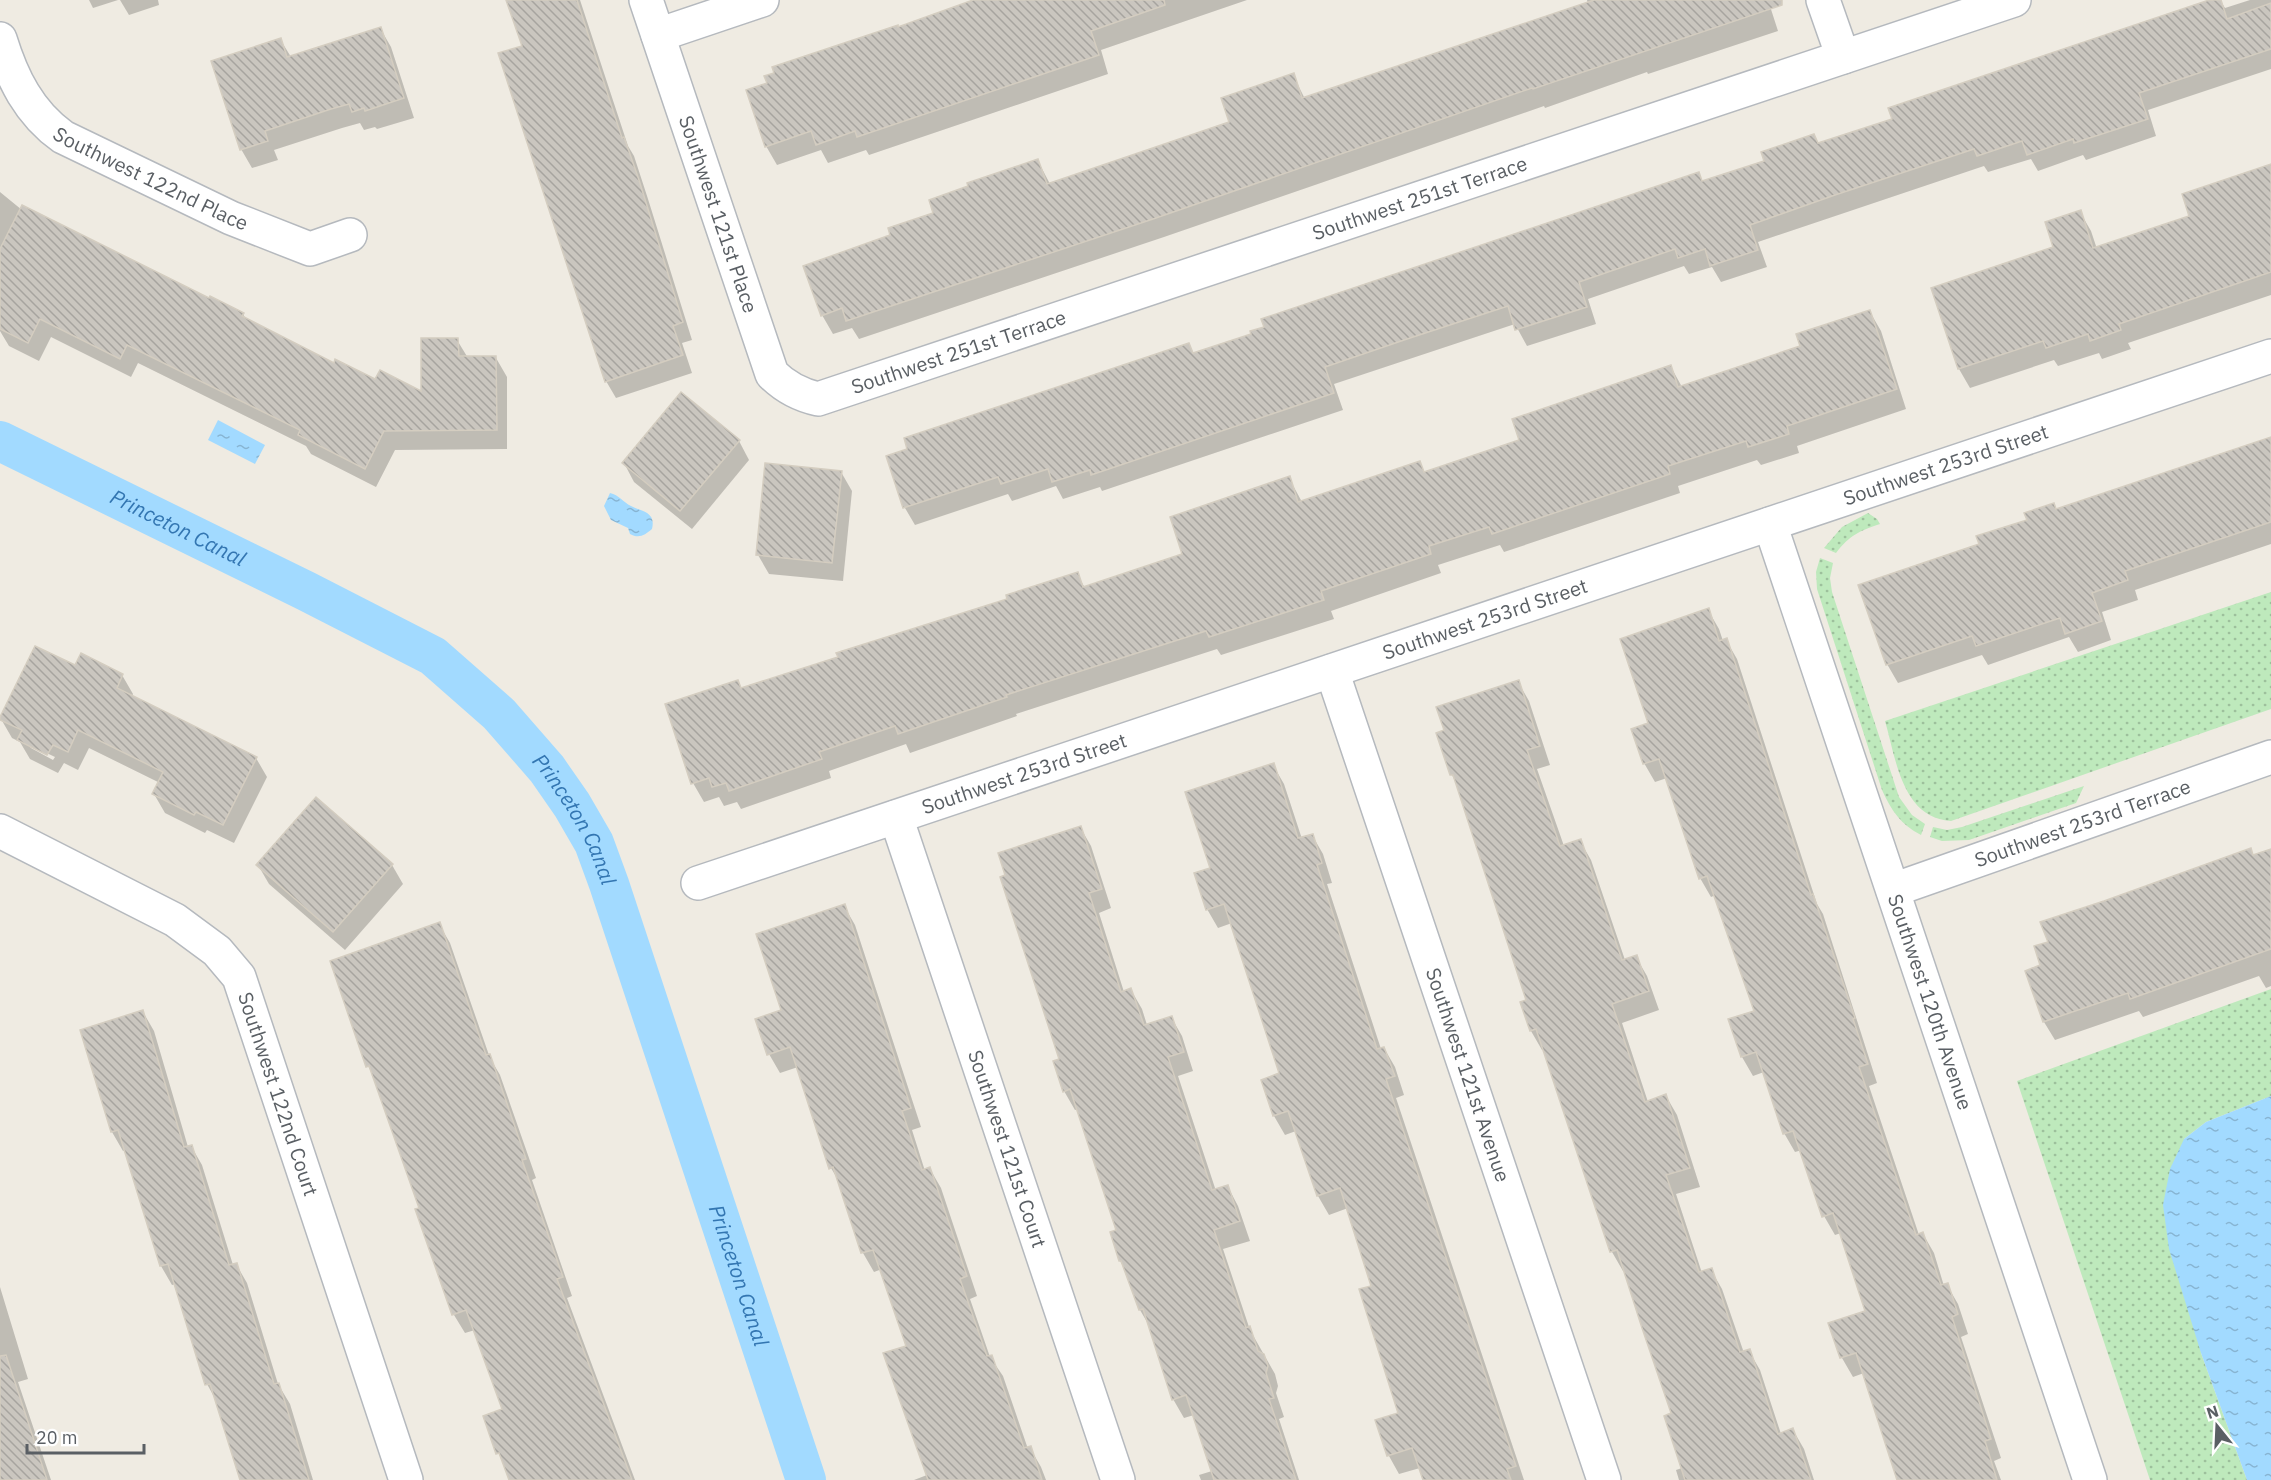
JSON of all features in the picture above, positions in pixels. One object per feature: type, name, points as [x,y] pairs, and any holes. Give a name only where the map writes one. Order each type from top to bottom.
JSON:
[{"type":"street","name":"Southwest 121st Place","points":[[646,0],[772,374],[781,383],[802,395],[818,399],[824,398]]},
{"type":"street","points":[[658,35],[762,0]]},
{"type":"street","points":[[1823,0],[1843,57]]},
{"type":"street","name":"Southwest 251st Terrace","points":[[824,398],[2014,0]]},
{"type":"street","name":"Southwest 122nd Place","points":[[0,39],[24,98],[51,128],[63,137],[231,218],[310,249],[350,235]]},
{"type":"street","name":"Southwest 253rd Street","points":[[698,883],[2271,356]]},
{"type":"street","name":"Southwest 120th Avenue","points":[[1770,524],[2090,1480]]},
{"type":"street","name":"Southwest 121st Avenue","points":[[1332,671],[1604,1480]]},
{"type":"street","name":"Southwest 253rd Terrace","points":[[1893,890],[2271,757]]},
{"type":"street","name":"Southwest 121st Court","points":[[896,817],[1118,1480]]},
{"type":"street","name":"Southwest 122nd Court","points":[[0,831],[175,920],[217,951],[239,977],[406,1480]]},
{"type":"green space","points":[[1868,513],[1880,524],[1855,534],[1836,553],[1824,548],[1842,527]]},
{"type":"green space","points":[[1820,558],[1833,563],[1830,578],[1832,592],[1899,797],[1912,815],[1925,824],[1921,835],[1897,816],[1882,790],[1817,589],[1816,572]]},
{"type":"green space","points":[[2271,592],[2271,709],[1951,821],[1935,817],[1911,798],[1898,769],[1885,721]]},
{"type":"green space","points":[[2084,786],[2076,803],[1969,840],[1942,841],[1930,837],[1933,827],[1947,830],[1962,827]]},
{"type":"green space","points":[[2271,989],[2271,1096],[2206,1122],[2184,1139],[2201,1353],[2247,1480],[2150,1480],[2017,1081]]},
{"type":"water","points":[[218,420],[265,445],[255,464],[208,440]]},
{"type":"water","points":[[610,493],[648,513],[653,523],[652,529],[644,535],[636,536],[630,534],[628,528],[611,520],[604,506]]},
{"type":"water","points":[[2271,1096],[2271,1480],[2247,1480],[2201,1353],[2169,1249],[2163,1205],[2170,1169],[2184,1139],[2206,1122]]},
{"type":"building","points":[[506,0],[577,0],[622,138],[624,137],[639,180],[683,322],[673,326],[683,355],[605,382],[498,53],[522,46]]},
{"type":"building","points":[[973,0],[1164,0],[1165,5],[1091,31],[1099,55],[857,137],[855,131],[816,145],[811,131],[765,147],[746,90],[767,83],[764,76],[774,73],[772,67],[898,25],[898,27]]},
{"type":"building","points":[[1594,0],[1782,0],[1782,5],[846,321],[842,308],[821,316],[803,266],[890,235],[888,228],[933,213],[929,200],[968,186],[967,183],[1038,159],[1047,184],[1229,122],[1221,98],[1294,73],[1302,98]]},
{"type":"building","points":[[2209,0],[2221,0],[2227,19],[2271,3],[2271,49],[2139,93],[2148,119],[2074,143],[2073,139],[2027,155],[2022,141],[1977,156],[1974,149],[1835,195],[1750,225],[1758,250],[1710,266],[1705,249],[1678,258],[1675,249],[1579,282],[1587,307],[1515,330],[1508,306],[1410,338],[1325,367],[1334,393],[1091,475],[1090,470],[1052,482],[1048,469],[1001,484],[998,477],[903,508],[886,456],[907,449],[904,438],[1189,343],[1193,353],[1251,334],[1250,331],[1264,327],[1261,319],[1699,172],[1702,181],[1764,161],[1761,152],[1814,134],[1818,143],[1892,119],[1888,108]]},
{"type":"building","points":[[381,27],[404,98],[365,111],[364,108],[352,112],[349,104],[331,109],[265,131],[268,141],[240,150],[211,61],[281,38],[287,57]]},
{"type":"building","points":[[2271,164],[2271,272],[2119,324],[2121,330],[2090,341],[2088,334],[2046,348],[2043,341],[1958,369],[1931,288],[2053,247],[2045,222],[2081,210],[2093,248],[2189,216],[2182,194]]},
{"type":"building","points":[[22,205],[209,298],[210,296],[244,313],[242,316],[334,363],[335,359],[375,379],[380,370],[421,391],[421,338],[458,338],[459,356],[496,356],[497,430],[384,431],[365,469],[298,435],[300,430],[127,345],[120,359],[40,319],[28,343],[0,329],[0,249]]},
{"type":"building","points":[[1870,310],[1897,389],[1787,426],[1789,434],[1748,447],[1746,441],[1668,466],[1670,474],[1492,534],[1489,527],[1429,546],[1431,554],[1321,591],[1324,600],[1209,637],[1206,631],[1006,695],[1007,697],[898,734],[895,726],[819,752],[822,759],[729,791],[726,783],[712,787],[709,778],[691,784],[665,704],[738,680],[741,688],[838,657],[836,653],[1007,599],[1006,595],[1078,572],[1083,587],[1182,554],[1170,517],[1290,476],[1298,502],[1420,461],[1424,472],[1519,440],[1512,419],[1671,365],[1678,387],[1800,346],[1796,334]]},
{"type":"building","points":[[681,392],[740,440],[680,511],[622,463]]},
{"type":"building","points":[[2271,437],[2271,522],[2125,571],[2128,580],[2092,593],[2102,621],[2065,634],[2060,618],[1976,646],[1972,636],[1886,665],[1858,585],[1979,544],[1976,536],[2027,520],[2024,513],[2054,503],[2056,509]]},
{"type":"building","points":[[765,463],[842,471],[832,563],[756,555]]},
{"type":"building","points":[[1709,608],[1719,641],[1727,638],[1811,895],[1813,894],[1855,1018],[1853,1019],[1868,1064],[1859,1067],[1916,1235],[1923,1232],[1941,1285],[1948,1283],[1958,1314],[1952,1317],[1991,1439],[1985,1441],[1997,1480],[1897,1480],[1856,1353],[1840,1358],[1828,1323],[1865,1311],[1833,1213],[1822,1217],[1793,1131],[1783,1134],[1756,1052],[1741,1057],[1728,1019],[1754,1011],[1707,876],[1699,879],[1659,759],[1643,764],[1631,729],[1648,723],[1620,639]]},
{"type":"building","points":[[35,646],[75,665],[81,653],[123,674],[117,688],[257,757],[223,825],[196,812],[194,815],[152,794],[163,772],[78,730],[68,752],[53,745],[47,755],[17,740],[22,730],[0,720],[0,717]]},
{"type":"building","points":[[1519,680],[1540,746],[1527,750],[1560,846],[1581,839],[1622,960],[1637,955],[1649,991],[1612,1004],[1645,1102],[1666,1094],[1690,1168],[1666,1175],[1699,1272],[1712,1268],[1740,1352],[1750,1349],[1778,1434],[1793,1428],[1811,1480],[1685,1480],[1664,1416],[1671,1413],[1617,1250],[1610,1252],[1536,1029],[1530,1031],[1520,1002],[1526,1000],[1453,775],[1450,775],[1436,733],[1444,730],[1436,707]]},
{"type":"building","points":[[1274,763],[1298,838],[1313,834],[1322,863],[1317,865],[1377,1049],[1384,1047],[1395,1076],[1386,1079],[1516,1466],[1507,1469],[1511,1480],[1423,1480],[1412,1448],[1387,1456],[1375,1420],[1398,1413],[1359,1289],[1371,1286],[1340,1188],[1317,1196],[1288,1111],[1273,1116],[1261,1080],[1279,1073],[1224,904],[1206,910],[1194,873],[1210,868],[1185,792]]},
{"type":"building","points":[[316,797],[393,864],[333,932],[256,865]]},
{"type":"building","points":[[1081,826],[1102,889],[1089,893],[1121,992],[1131,988],[1144,1025],[1172,1016],[1184,1052],[1168,1057],[1212,1190],[1228,1185],[1240,1221],[1214,1230],[1246,1328],[1250,1326],[1258,1351],[1264,1354],[1268,1366],[1266,1373],[1274,1398],[1269,1399],[1296,1480],[1214,1480],[1186,1395],[1172,1400],[1143,1309],[1139,1310],[1121,1261],[1119,1261],[1110,1232],[1116,1230],[1070,1089],[1063,1092],[1053,1061],[1059,1059],[1000,877],[1005,875],[998,853]]},
{"type":"building","points":[[2251,848],[2253,855],[2271,849],[2271,949],[2130,999],[2128,993],[2043,1022],[2025,971],[2040,965],[2034,946],[2048,942],[2040,922]]},
{"type":"building","points":[[845,904],[911,1108],[902,1111],[922,1170],[930,1167],[967,1276],[960,1279],[987,1356],[992,1355],[1024,1448],[1031,1446],[1042,1480],[928,1480],[883,1353],[906,1346],[873,1250],[861,1253],[833,1167],[829,1169],[790,1047],[767,1055],[755,1019],[781,1010],[756,934]]},
{"type":"building","points":[[440,922],[486,1055],[490,1054],[526,1159],[522,1160],[563,1277],[557,1279],[632,1480],[509,1480],[499,1453],[496,1454],[483,1416],[502,1409],[466,1310],[452,1315],[415,1209],[419,1208],[369,1066],[366,1067],[330,961]]},
{"type":"building","points":[[143,1010],[184,1147],[192,1145],[229,1265],[237,1263],[274,1384],[279,1383],[309,1480],[240,1480],[210,1384],[205,1385],[168,1264],[160,1266],[118,1130],[111,1132],[80,1030]]},
{"type":"building","points":[[6,1355],[47,1480],[0,1480],[0,1356]]},
{"type":"waterway","name":"Princeton Canal","points":[[0,441],[433,656],[499,714],[547,769],[572,805],[594,843],[609,884],[806,1480]]}]
